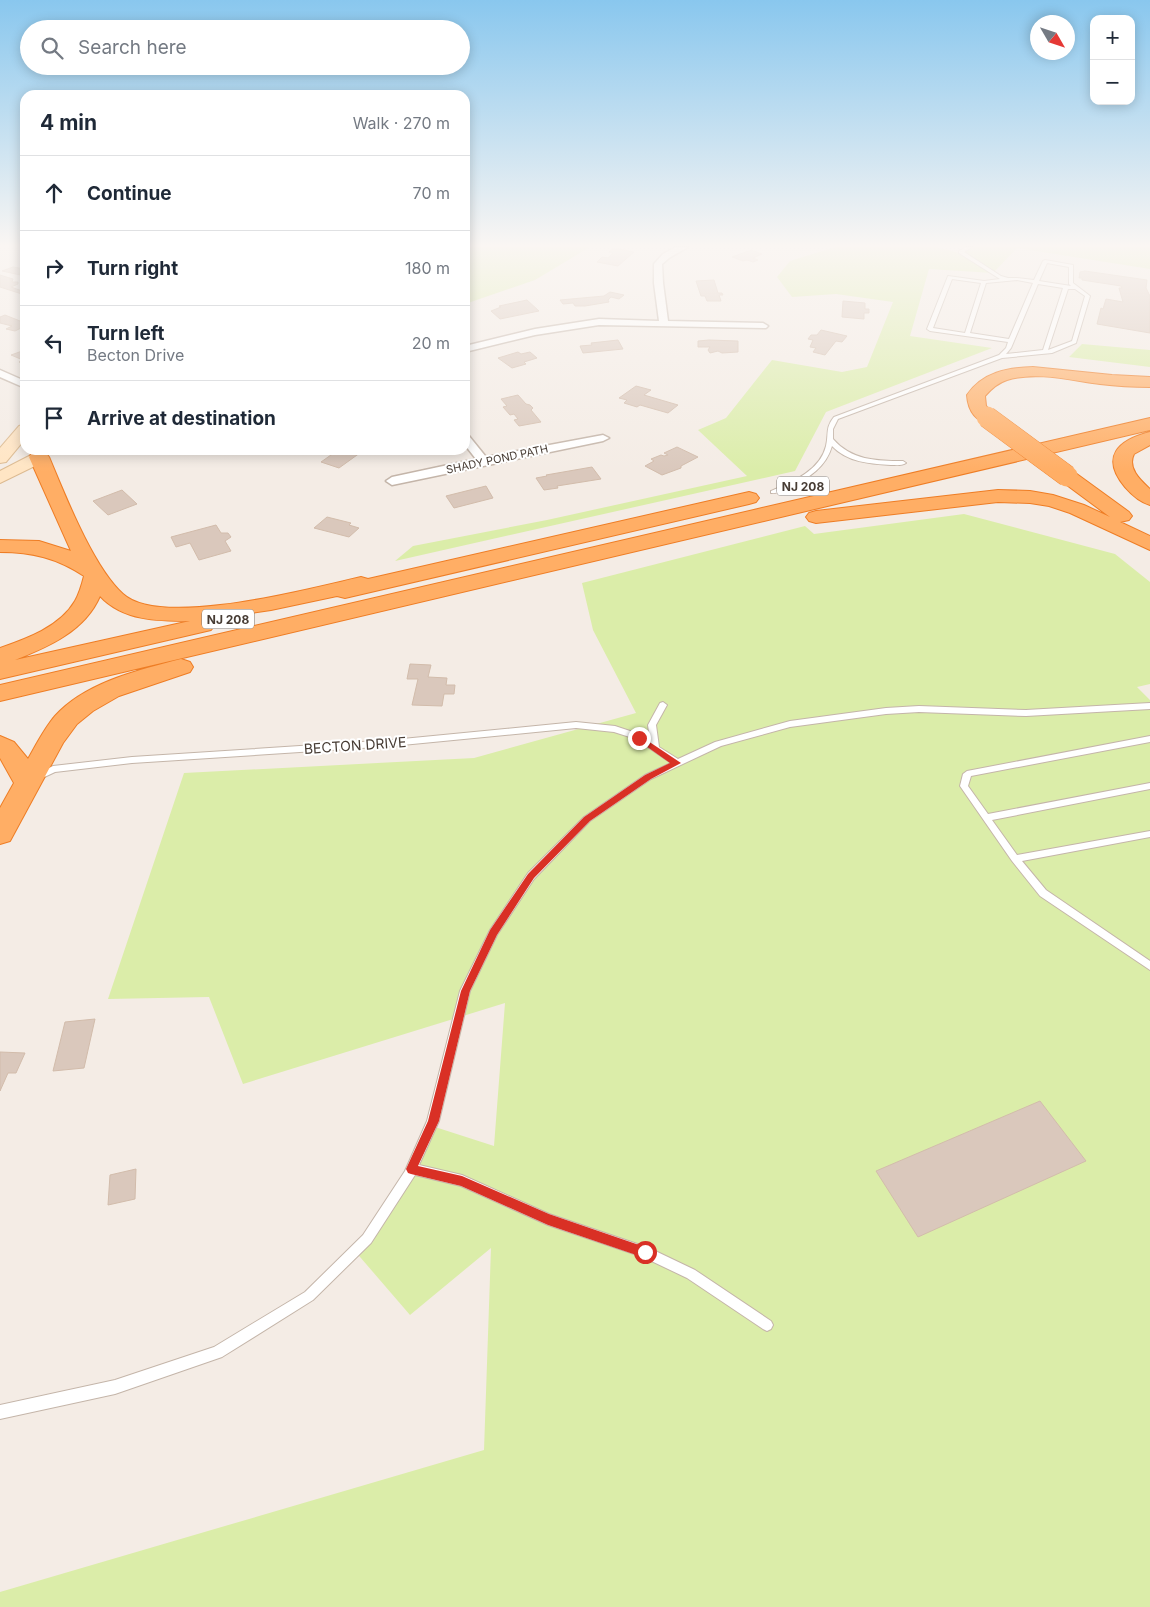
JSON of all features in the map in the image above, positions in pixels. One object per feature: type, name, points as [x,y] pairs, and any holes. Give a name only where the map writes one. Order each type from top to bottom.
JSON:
[{"type":"highway","points":[[1150,382],[1040,372],[1001,376],[984,384],[976,395],[977,407],[987,417],[1150,536]]},
{"type":"highway","name":"NJ 208","points":[[0,671],[1150,406]]},
{"type":"highway","name":"NJ 208","points":[[0,693],[1150,424]]},
{"type":"highway","points":[[1150,438],[1130,448],[1124,453],[1122,460],[1123,468],[1128,477],[1150,499]]},
{"type":"highway","points":[[39,455],[76,538],[96,574],[116,600],[131,609],[156,614],[177,615],[236,610],[456,565]]},
{"type":"highway","points":[[626,546],[813,518],[1008,496],[1041,499],[1072,507],[1112,524],[1150,544]]},
{"type":"highway","points":[[0,535],[28,532],[76,538]]},
{"type":"highway","points":[[0,546],[27,546],[57,552],[73,558],[96,574]]},
{"type":"highway","points":[[0,834],[57,732],[72,714],[96,698],[151,676],[509,573]]},
{"type":"highway","points":[[0,657],[45,638],[69,622],[85,604],[96,574]]},
{"type":"highway","points":[[0,745],[5,747],[15,759],[27,783]]},
{"type":"street","points":[[470,348],[517,336],[581,324],[615,322],[762,326]]},
{"type":"street","points":[[0,373],[20,383]]},
{"type":"street","points":[[0,458],[20,435]]},
{"type":"street","name":"SHADY POND PATH","points":[[392,481],[602,438]]},
{"type":"street","points":[[470,444],[483,461]]},
{"type":"street","points":[[0,478],[37,455]]},
{"type":"lane","points":[[933,322],[930,329],[1011,341]]},
{"type":"lane","points":[[967,335],[971,322]]},
{"type":"lane","points":[[1001,356],[1011,341],[1019,322]]},
{"type":"lane","points":[[1045,352],[1055,322]]},
{"type":"lane","points":[[773,492],[798,480],[818,466],[827,452],[830,439],[829,431],[831,424],[836,418],[1001,356],[1045,352],[1074,342],[1080,322]]},
{"type":"lane","points":[[830,439],[840,451],[858,459],[879,463],[903,463]]},
{"type":"lane","points":[[1128,477],[1150,489]]},
{"type":"lane","points":[[655,748],[652,725],[663,704]]},
{"type":"lane","points":[[0,1412],[115,1388],[217,1352],[309,1296],[367,1239],[411,1169],[433,1121],[465,991],[493,933],[531,876],[587,819],[648,777],[718,744],[790,724],[886,711],[920,709],[1035,712],[1150,706]]},
{"type":"lane","name":"BECTON DRIVE","points":[[27,783],[53,769],[124,761],[419,741],[576,725],[616,729],[639,738],[677,763]]},
{"type":"lane","points":[[1150,739],[966,774],[964,786],[1015,859],[1043,893],[1150,966]]},
{"type":"lane","points":[[986,818],[1150,786]]},
{"type":"lane","points":[[1015,859],[1150,834]]},
{"type":"lane","points":[[411,1169],[462,1181],[548,1219],[645,1252],[692,1274],[767,1325]]},
{"type":"green space","points":[[885,322],[914,322],[910,336],[992,348],[826,412],[795,471],[395,561],[413,546],[547,520],[747,476],[698,430],[726,418],[772,360],[842,372],[867,367]]},
{"type":"green space","points":[[1082,344],[1150,350],[1150,367],[1069,357]]},
{"type":"green space","points":[[964,514],[1115,554],[1150,582],[1150,684],[1137,687],[1150,700],[1150,1607],[0,1607],[0,1592],[484,1450],[491,1248],[410,1315],[354,1250],[435,1127],[494,1146],[505,1003],[243,1084],[209,997],[108,999],[184,773],[474,758],[636,713],[593,630],[582,583],[805,526],[814,534]]},
{"type":"building","points":[[20,322],[20,328],[15,331],[6,329],[12,326],[0,323]]},
{"type":"building","points":[[1098,322],[1150,322],[1150,333],[1097,324]]},
{"type":"building","points":[[821,330],[847,336],[842,342],[836,341],[825,355],[813,352],[816,348],[810,347],[813,340],[808,339],[811,335],[817,335]]},
{"type":"building","points":[[618,340],[623,349],[583,353],[580,346],[592,345],[591,343]]},
{"type":"building","points":[[698,341],[738,341],[738,352],[722,353],[718,351],[710,353],[708,350],[710,347],[698,347]]},
{"type":"building","points":[[20,352],[20,359],[11,355]]},
{"type":"building","points":[[518,352],[521,354],[530,352],[537,358],[512,368],[498,358]]},
{"type":"building","points":[[636,386],[651,390],[644,395],[678,405],[668,413],[640,405],[637,407],[624,403],[627,400],[619,398]]},
{"type":"building","points":[[518,395],[526,404],[533,408],[531,410],[541,422],[519,426],[514,420],[518,419],[514,414],[510,415],[503,407],[507,406],[501,399]]},
{"type":"building","points":[[677,447],[698,457],[681,466],[681,468],[662,475],[645,466],[654,461],[651,459],[661,455],[668,455],[664,453]]},
{"type":"building","points":[[331,455],[357,455],[339,468],[321,462]]},
{"type":"building","points":[[592,467],[601,479],[544,490],[536,478],[546,475]]},
{"type":"building","points":[[486,486],[493,498],[454,508],[446,496]]},
{"type":"building","points":[[122,490],[137,504],[108,515],[93,501]]},
{"type":"building","points":[[327,517],[351,523],[349,525],[359,528],[349,537],[314,528]]},
{"type":"building","points":[[216,525],[221,533],[228,533],[231,537],[225,541],[231,551],[199,560],[190,543],[176,547],[171,537]]},
{"type":"building","points":[[410,664],[431,665],[428,677],[447,678],[446,685],[455,685],[454,694],[444,694],[442,706],[412,705],[418,679],[407,679]]},
{"type":"building","points":[[95,1019],[84,1068],[53,1071],[65,1022]]},
{"type":"building","points":[[0,1052],[25,1053],[16,1073],[8,1073],[0,1091]]},
{"type":"building","points":[[1040,1101],[1086,1161],[918,1237],[876,1171]]},
{"type":"building","points":[[136,1169],[135,1199],[108,1205],[110,1175]]},
{"type":"route","points":[[639,738],[677,763],[648,777],[587,819],[531,876],[493,933],[465,991],[433,1121],[411,1169],[462,1181],[548,1219],[645,1252]]}]
